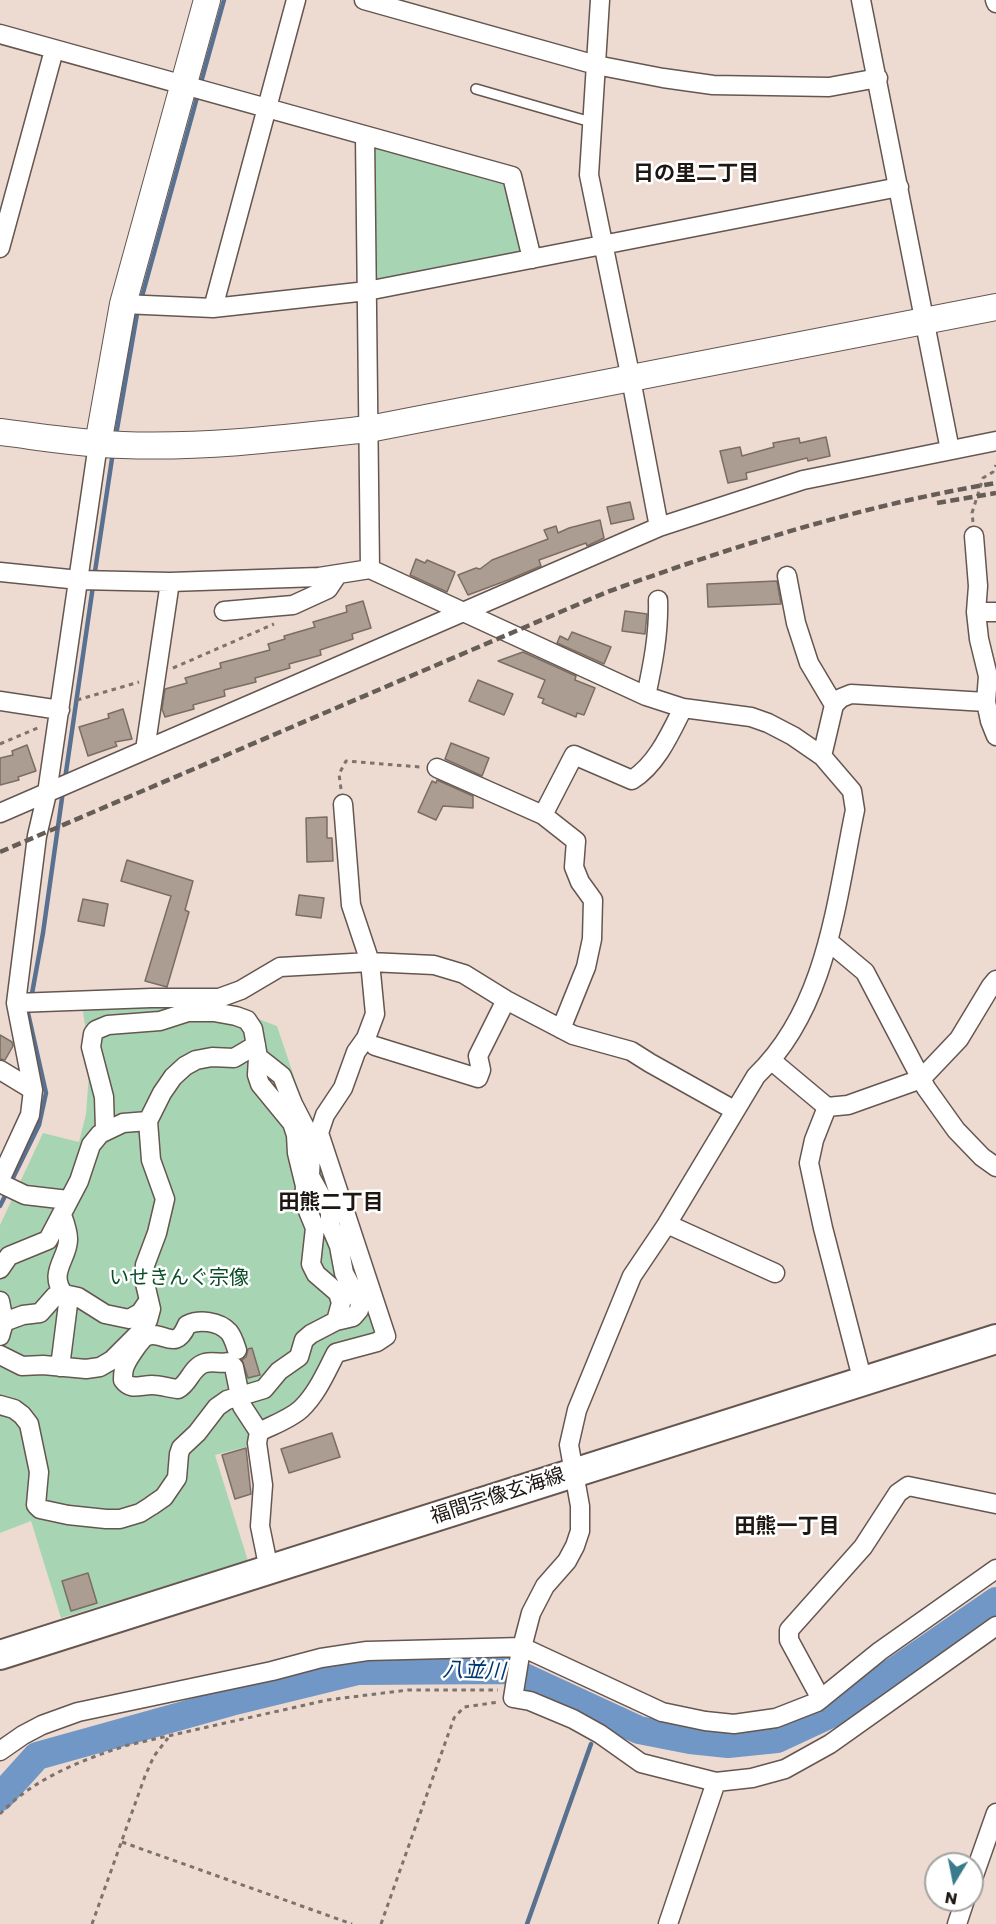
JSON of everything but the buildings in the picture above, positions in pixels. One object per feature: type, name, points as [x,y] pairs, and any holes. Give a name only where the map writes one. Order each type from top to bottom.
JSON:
[{"type":"main road","name":"福間宗像玄海線","points":[[0,1655],[996,1340]]},
{"type":"street","points":[[65,1207],[25,1195],[0,1182],[30,1115],[33,1089],[16,1003],[37,836],[58,787],[59,714],[88,581],[108,444],[133,304],[182,85],[207,0]]},
{"type":"street","points":[[213,308],[296,0]]},
{"type":"street","points":[[364,0],[596,66],[713,85],[829,87],[878,78]]},
{"type":"street","points":[[600,0],[589,175],[632,379],[659,527]]},
{"type":"street","points":[[861,0],[951,450]]},
{"type":"street","points":[[0,34],[512,176],[532,259]]},
{"type":"street","points":[[0,248],[54,50]]},
{"type":"street","points":[[365,136],[370,569]]},
{"type":"street","points":[[133,304],[213,308],[367,291],[899,187]]},
{"type":"street","points":[[0,432],[108,444],[182,446],[275,440],[369,429],[996,307]]},
{"type":"street","points":[[0,813],[659,527],[803,480],[996,441]]},
{"type":"street","points":[[974,536],[978,586],[976,612],[979,639],[988,676],[986,702],[996,736]]},
{"type":"street","points":[[0,572],[88,581],[170,582],[319,577],[370,569],[646,696],[683,708],[751,717],[793,736],[822,756],[852,791],[855,810],[828,941],[816,982],[799,1020],[772,1061],[756,1076],[667,1224],[632,1276],[577,1410],[569,1445],[580,1506],[580,1531],[567,1561],[545,1586],[531,1612],[514,1692],[600,1734],[641,1763],[716,1782],[752,1778],[785,1769],[830,1744],[996,1626]]},
{"type":"street","points":[[224,611],[293,605],[328,589],[338,574]]},
{"type":"street","points":[[787,576],[796,623],[809,663],[834,705]]},
{"type":"street","points":[[145,750],[170,582]]},
{"type":"street","points":[[646,696],[655,655],[658,600]]},
{"type":"street","points":[[976,612],[996,612]]},
{"type":"street","points":[[822,756],[834,705],[841,698],[851,694],[986,702]]},
{"type":"street","points":[[0,701],[59,714]]},
{"type":"street","points":[[543,815],[574,755],[632,780],[643,773],[655,758],[683,708]]},
{"type":"street","points":[[437,768],[543,815],[576,841],[574,867],[580,882],[593,900],[592,939],[586,967],[561,1029]]},
{"type":"street","points":[[269,1570],[260,1526],[263,1485],[257,1443],[260,1432],[302,1408],[313,1394],[336,1353],[377,1342],[387,1336],[319,1133],[326,1115],[343,1088],[375,1014],[370,962],[351,905],[343,804]]},
{"type":"street","points":[[828,941],[865,972],[926,1088],[956,1130],[982,1157],[996,1167]]},
{"type":"street","points":[[105,1130],[104,1096],[91,1047],[96,1030],[108,1025],[160,1021],[188,1005],[242,990],[280,967],[370,962],[434,965],[464,974],[506,1000],[573,1035],[631,1051],[734,1110]]},
{"type":"street","points":[[772,1061],[827,1107],[848,1106],[921,1078],[959,1039],[996,980]]},
{"type":"street","points":[[16,1003],[152,998],[247,1020],[253,1029],[257,1051],[282,1076],[309,1135],[311,1153],[304,1201],[315,1228],[311,1264],[316,1274],[338,1293],[341,1303],[336,1321]]},
{"type":"street","points":[[375,1046],[478,1078],[481,1070],[478,1056],[506,1000]]},
{"type":"street","points":[[0,1355],[22,1366],[43,1365],[86,1369],[100,1367],[112,1360],[144,1328],[151,1309],[144,1279],[145,1265],[157,1233],[165,1199],[151,1160],[148,1121],[162,1093],[173,1077],[185,1066],[204,1058],[234,1058],[257,1051]]},
{"type":"street","points":[[0,1070],[33,1089]]},
{"type":"street","points":[[827,1107],[814,1140],[809,1163],[823,1228],[863,1382]]},
{"type":"street","points":[[0,1269],[9,1256],[48,1240],[79,1181],[91,1145],[105,1130],[123,1123],[148,1121]]},
{"type":"street","points":[[0,1405],[14,1409],[29,1424],[39,1472],[36,1505],[40,1509],[68,1515],[120,1519],[140,1513],[164,1497],[177,1478],[179,1454],[182,1448],[217,1407],[227,1400],[264,1389],[279,1371],[299,1357],[304,1340],[311,1334],[358,1313],[360,1303],[344,1273],[339,1246],[330,1225],[330,1212],[323,1203],[319,1189],[307,1181]]},
{"type":"street","points":[[60,1367],[65,1294],[58,1275],[61,1258],[68,1247],[69,1238],[65,1207]]},
{"type":"street","points":[[667,1224],[776,1273]]},
{"type":"street","points":[[0,1301],[2,1329],[23,1315],[40,1313],[55,1296],[65,1294],[86,1301],[105,1314],[129,1319],[141,1313],[149,1300]]},
{"type":"street","points":[[237,1350],[232,1337],[224,1328],[195,1321],[187,1325],[182,1335],[175,1339],[144,1336],[125,1365],[123,1376],[130,1386],[153,1385],[178,1389],[186,1384],[200,1365],[210,1362],[229,1362],[234,1367],[245,1413],[260,1432]]},
{"type":"street","points":[[820,1699],[789,1641],[789,1630],[863,1547],[898,1493],[908,1486],[996,1504]]},
{"type":"street","points":[[0,1751],[32,1730],[78,1712],[272,1671],[321,1658],[367,1651],[521,1651],[662,1712],[705,1721],[734,1724],[776,1718],[796,1712],[820,1699],[880,1651],[996,1569]]},
{"type":"street","points":[[668,1924],[716,1782]]},
{"type":"street","points":[[982,1852],[996,1813]]},
{"type":"lane","points":[[476,89],[591,122]]},
{"type":"path","points":[[974,536],[972,513],[983,478],[993,472],[996,465]]},
{"type":"path","points":[[81,699],[156,675],[276,623]]},
{"type":"path","points":[[0,744],[59,714]]},
{"type":"path","points":[[343,804],[339,774],[346,761],[437,768]]},
{"type":"path","points":[[0,1814],[23,1793],[72,1766],[128,1745],[327,1700],[408,1690],[514,1692]]},
{"type":"path","points":[[381,1924],[454,1718],[464,1707],[514,1692]]},
{"type":"path","points":[[92,1924],[145,1776],[154,1756],[169,1737]]},
{"type":"path","points":[[122,1842],[352,1924]]},
{"type":"green space","points":[[377,146],[503,180],[509,187],[524,249],[517,256],[381,281],[373,277],[372,154]]},
{"type":"green space","name":"いせきんぐ宗像","points":[[219,1004],[277,1026],[380,1332],[336,1347],[307,1395],[253,1445],[215,1455],[248,1561],[61,1618],[31,1521],[0,1533],[0,1225],[43,1133],[79,1142],[86,1114],[90,1060],[82,1005]]},
{"type":"waterway","points":[[200,86],[224,0]]},
{"type":"waterway","points":[[141,300],[198,94]]},
{"type":"waterway","points":[[116,435],[138,308]]},
{"type":"waterway","points":[[94,578],[113,452]]},
{"type":"waterway","points":[[65,779],[93,586]]},
{"type":"waterway","points":[[31,999],[43,933],[63,791]]},
{"type":"waterway","points":[[10,1184],[39,1125],[46,1093],[28,1013],[29,1007]]},
{"type":"waterway","points":[[0,1206],[7,1192]]},
{"type":"waterway","name":"八並川","points":[[0,1797],[37,1756],[231,1702],[358,1671],[509,1670],[639,1730],[690,1740],[728,1744],[777,1739],[835,1712],[996,1601]]},
{"type":"waterway","points":[[527,1924],[591,1744]]},
{"type":"railway","points":[[0,852],[607,592],[799,528],[897,503],[996,483]]},
{"type":"railway","points":[[937,503],[996,493]]},
{"type":"district","name":"日の里二丁目","points":[[696,175]]},
{"type":"district","name":"田熊二丁目","points":[[331,1204]]},
{"type":"district","name":"田熊一丁目","points":[[787,1528]]}]
